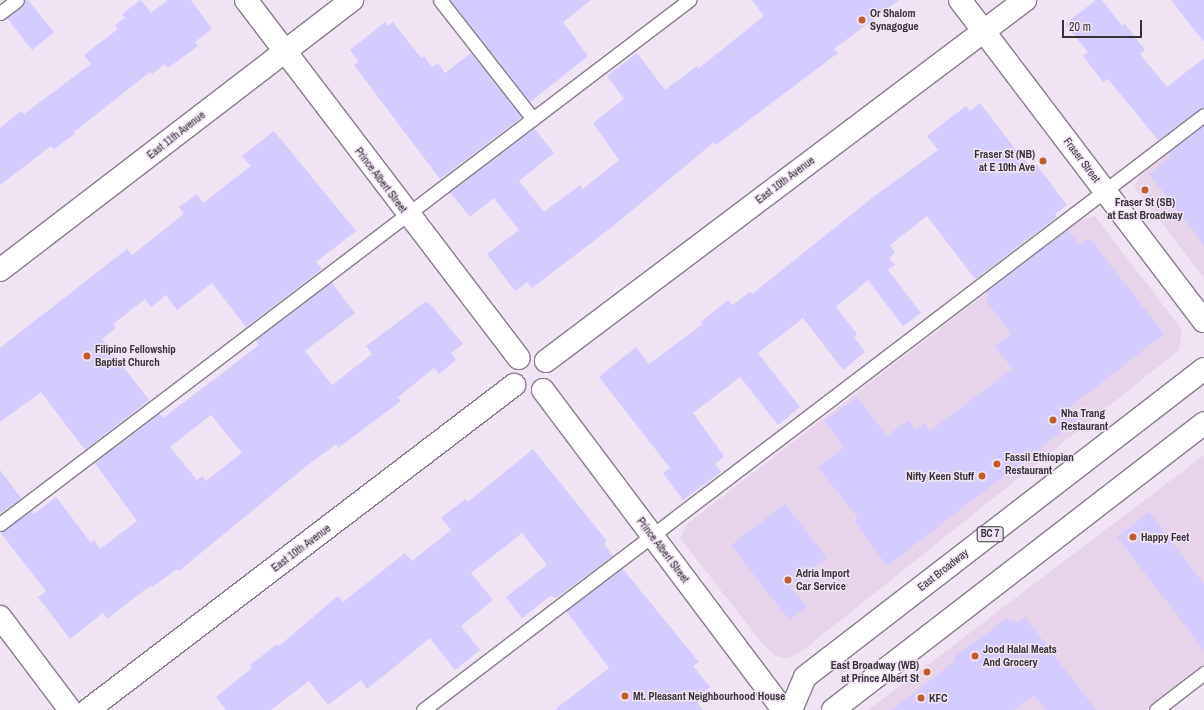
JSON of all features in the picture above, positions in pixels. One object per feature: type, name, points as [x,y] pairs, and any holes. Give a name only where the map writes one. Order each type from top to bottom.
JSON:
[{"type":"street","name":"Prince Albert Street","points":[[246,0],[407,214],[519,358]]},
{"type":"street","name":"East 11th Avenue","points":[[0,270],[352,0]]},
{"type":"street","name":"Fraser Street","points":[[960,0],[1204,321]]},
{"type":"street","name":"East 10th Avenue","points":[[546,361],[1025,0]]},
{"type":"street","points":[[536,355],[546,361],[551,373],[543,390],[531,394],[514,386],[511,374],[519,358],[536,355]]},
{"type":"street","name":"East Broadway","points":[[791,710],[805,677],[1204,369]]},
{"type":"street","name":"East 10th Avenue","points":[[88,710],[514,386]]},
{"type":"street","name":"Prince Albert Street","points":[[543,390],[783,710]]},
{"type":"street","points":[[833,710],[1204,423]]},
{"type":"street","points":[[0,617],[70,710]]},
{"type":"lane","points":[[0,13],[16,0]]},
{"type":"lane","points":[[440,0],[533,119]]},
{"type":"lane","points":[[0,524],[689,0]]},
{"type":"lane","points":[[423,710],[1204,115]]},
{"type":"lane","points":[[1156,710],[1204,673]]},
{"type":"shaded area","points":[[1204,125],[1204,278],[1134,187],[1140,175]]},
{"type":"shaded area","points":[[1095,216],[1182,330],[1179,350],[807,647],[794,656],[785,658],[776,656],[766,648],[680,538],[688,523],[1081,220]]},
{"type":"shaded area","points":[[1204,455],[1204,666],[1145,710],[868,710]]},
{"type":"building","points":[[25,0],[28,0],[54,32],[32,50],[7,18],[22,6]]},
{"type":"building","points":[[141,0],[151,13],[168,0],[191,0],[212,29],[195,42],[198,46],[168,68],[165,64],[152,74],[150,72],[74,132],[75,134],[54,149],[51,146],[0,185],[0,128],[21,111],[24,114],[91,64],[84,55],[118,29],[115,25],[125,18],[122,14]]},
{"type":"building","points":[[450,0],[591,0],[563,22],[588,56],[530,102]]},
{"type":"building","points":[[752,0],[899,0],[834,49],[838,53],[716,145],[714,142],[612,227],[532,288],[527,282],[515,291],[487,254],[519,230],[494,198],[470,217],[450,192],[534,128],[554,153],[519,181],[544,212],[580,185],[583,189],[619,160],[593,123],[624,99],[607,76],[637,53],[665,90],[697,66],[698,69],[764,16]]},
{"type":"building","points":[[1096,0],[1102,0],[1122,26],[1125,24],[1145,50],[1140,54],[1167,87],[1204,58],[1204,107],[1158,140],[1108,79],[1103,82],[1083,56],[1088,52],[1065,24]]},
{"type":"building","points":[[1171,0],[1204,0],[1204,42]]},
{"type":"building","points":[[385,22],[388,26],[393,22],[421,58],[424,56],[432,67],[438,63],[445,73],[471,53],[522,117],[440,179],[354,65],[359,62],[350,50]]},
{"type":"building","points":[[980,103],[1031,167],[1036,164],[1067,205],[1055,214],[1057,217],[975,279],[927,216],[890,245],[895,253],[889,258],[895,265],[888,270],[921,313],[903,326],[868,280],[836,307],[857,334],[854,337],[865,352],[843,370],[803,318],[758,353],[800,407],[778,425],[740,377],[693,413],[724,456],[715,464],[721,472],[683,500],[663,473],[670,468],[599,377],[636,347],[649,364],[703,324],[701,322],[728,300],[732,305],[750,292],[752,294],[877,194],[938,150],[927,136],[966,106],[970,111]]},
{"type":"building","points":[[1204,125],[1204,245],[1149,174],[1171,157],[1168,153]]},
{"type":"building","points":[[274,131],[356,231],[316,262],[322,269],[246,327],[212,283],[177,310],[166,295],[151,307],[145,299],[113,324],[116,328],[102,339],[149,400],[85,450],[41,392],[0,422],[0,348],[127,249],[132,255],[184,214],[179,207],[197,194],[203,203],[251,166],[242,156]]},
{"type":"building","points":[[1067,229],[1080,245],[1090,238],[1164,334],[1069,408],[1078,419],[887,566],[854,521],[858,518],[818,467],[844,447],[824,421],[857,397],[887,436],[908,420],[915,429],[924,423],[930,431],[1012,369],[995,346],[1011,334],[985,299],[989,296],[985,292]]},
{"type":"building","points":[[331,282],[355,313],[305,351],[332,385],[372,354],[366,346],[425,302],[430,304],[463,344],[451,353],[456,360],[439,374],[434,368],[398,397],[401,401],[338,448],[336,444],[304,468],[179,571],[177,569],[152,587],[151,585],[107,619],[103,613],[70,639],[38,597],[46,591],[0,532],[31,510],[34,514],[56,497],[91,543],[94,540],[100,549],[137,521],[94,462],[159,413],[163,418],[229,368],[259,345],[255,340]],"holes":[[[211,415],[242,453],[206,481],[202,476],[197,480],[170,447]]]},
{"type":"building","points":[[533,449],[607,541],[604,544],[613,556],[556,598],[550,596],[522,618],[506,597],[547,565],[522,533],[471,573],[493,600],[461,626],[480,650],[455,670],[430,638],[367,689],[361,680],[328,705],[309,681],[271,710],[226,710],[216,697],[252,668],[250,665],[277,644],[279,646],[338,596],[343,602],[405,553],[412,561],[451,530],[441,518],[465,499],[468,502]]},
{"type":"building","points":[[0,470],[21,498],[0,514]]},
{"type":"building","points":[[785,504],[827,558],[790,586],[806,607],[789,620],[731,545]]},
{"type":"building","points":[[1149,512],[1204,584],[1204,650],[1117,537]]},
{"type":"building","points":[[622,568],[699,662],[693,666],[710,687],[694,699],[703,710],[554,710],[609,668],[566,611]]},
{"type":"building","points":[[1025,617],[1096,710],[1045,710],[1034,695],[1014,710],[892,710],[956,660],[954,657],[1006,619],[1018,623]]},
{"type":"place","name":"Or Shalom Synagogue","points":[[862,20]]},
{"type":"place","name":"Fraser St (NB) at E 10th Ave","points":[[1043,161]]},
{"type":"place","name":"Fraser St (SB) at East Broadway","points":[[1145,190]]},
{"type":"place","name":"Filipino Fellowship Baptist Church","points":[[87,356]]},
{"type":"place","name":"Nha Trang Restaurant","points":[[1053,420]]},
{"type":"place","name":"Fassil Ethiopian Restaurant","points":[[997,464]]},
{"type":"place","name":"Nifty Keen Stuff","points":[[982,476]]},
{"type":"place","name":"Happy Feet","points":[[1133,537]]},
{"type":"place","name":"Adria Import Car Service","points":[[788,580]]},
{"type":"place","name":"Jood Halal Meats And Grocery","points":[[975,656]]},
{"type":"place","name":"East Broadway (WB) at Prince Albert St","points":[[927,672]]},
{"type":"place","name":"Mt. Pleasant Neighbourhood House","points":[[625,696]]},
{"type":"place","name":"KFC","points":[[921,698]]}]
